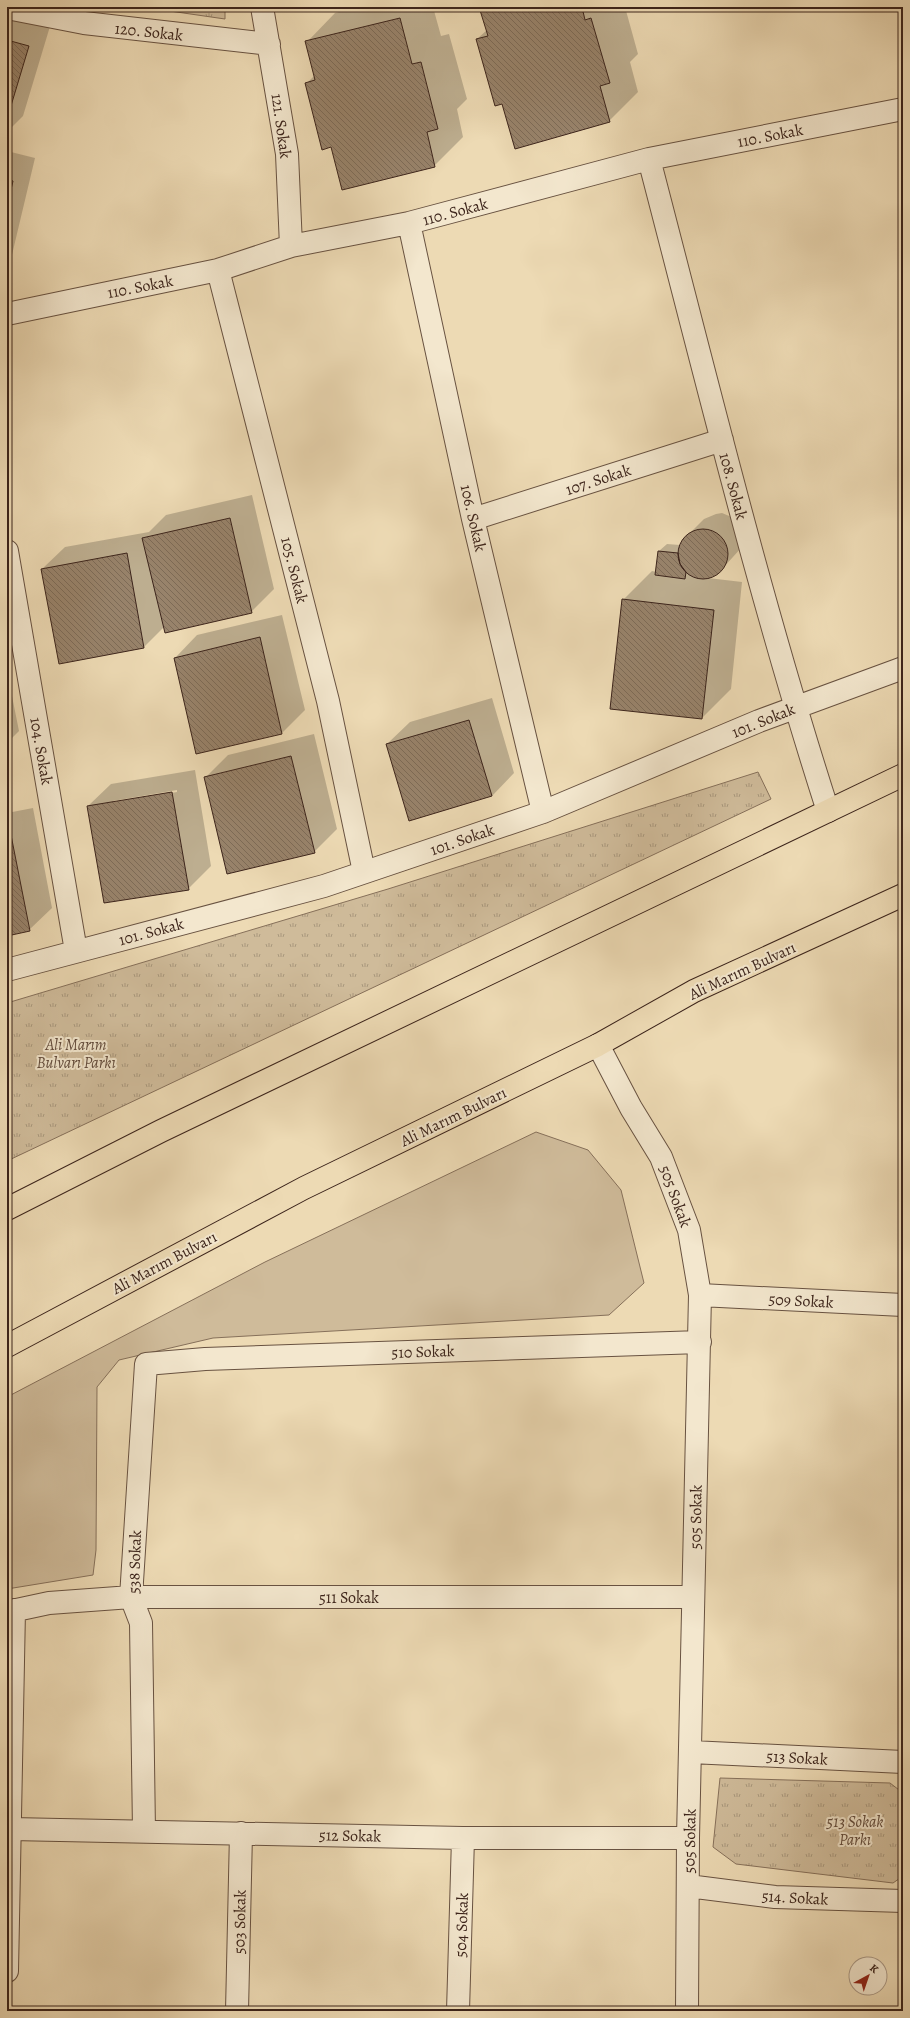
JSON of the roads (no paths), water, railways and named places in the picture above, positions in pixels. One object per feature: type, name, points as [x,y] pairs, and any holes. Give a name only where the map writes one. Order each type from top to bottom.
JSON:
[{"type":"main road","points":[[7,1209],[168,1128],[903,775]]},
{"type":"main road","name":"Ali Marım Bulvarı","points":[[7,1346],[304,1188],[598,1045],[694,991],[903,895]]},
{"type":"street","name":"121. Sokak","points":[[262,7],[288,154],[291,246]]},
{"type":"street","name":"120. Sokak","points":[[7,8],[84,24],[269,44]]},
{"type":"street","name":"110. Sokak","points":[[7,314],[218,270],[291,246],[410,223],[649,159],[903,109]]},
{"type":"street","name":"108. Sokak","points":[[649,159],[794,708],[828,811]]},
{"type":"street","name":"106. Sokak","points":[[410,223],[473,519],[543,812]]},
{"type":"street","name":"105. Sokak","points":[[218,270],[328,700],[364,872]]},
{"type":"street","name":"107. Sokak","points":[[473,519],[722,440]]},
{"type":"street","name":"104. Sokak","points":[[7,550],[76,951]]},
{"type":"street","name":"101. Sokak","points":[[7,970],[324,886],[543,812],[794,708],[903,668]]},
{"type":"street","name":"505 Sokak","points":[[598,1045],[631,1108],[661,1157],[689,1230],[700,1295],[688,1838],[687,2011]]},
{"type":"street","name":"509 Sokak","points":[[700,1295],[903,1305]]},
{"type":"street","name":"510 Sokak","points":[[146,1364],[205,1359],[700,1342]]},
{"type":"street","name":"538 Sokak","points":[[144,1831],[141,1623],[131,1597],[146,1364]]},
{"type":"street","name":"511 Sokak","points":[[10,1611],[50,1603],[131,1597],[693,1597]]},
{"type":"street","points":[[7,1971],[11,1829],[10,1611]]},
{"type":"street","name":"513 Sokak","points":[[691,1752],[903,1762]]},
{"type":"street","name":"512 Sokak","points":[[11,1829],[241,1832],[463,1838],[688,1838]]},
{"type":"street","name":"503 Sokak","points":[[237,2011],[241,1832]]},
{"type":"street","name":"504 Sokak","points":[[458,2011],[463,1838]]},
{"type":"street","name":"514. Sokak","points":[[688,1886],[775,1897],[903,1901]]},
{"type":"park label","name":"Ali Marım Bulvarı Parkı","points":[[76,1053]]},
{"type":"park label","name":"513 Sokak Parkı","points":[[855,1830]]}]
